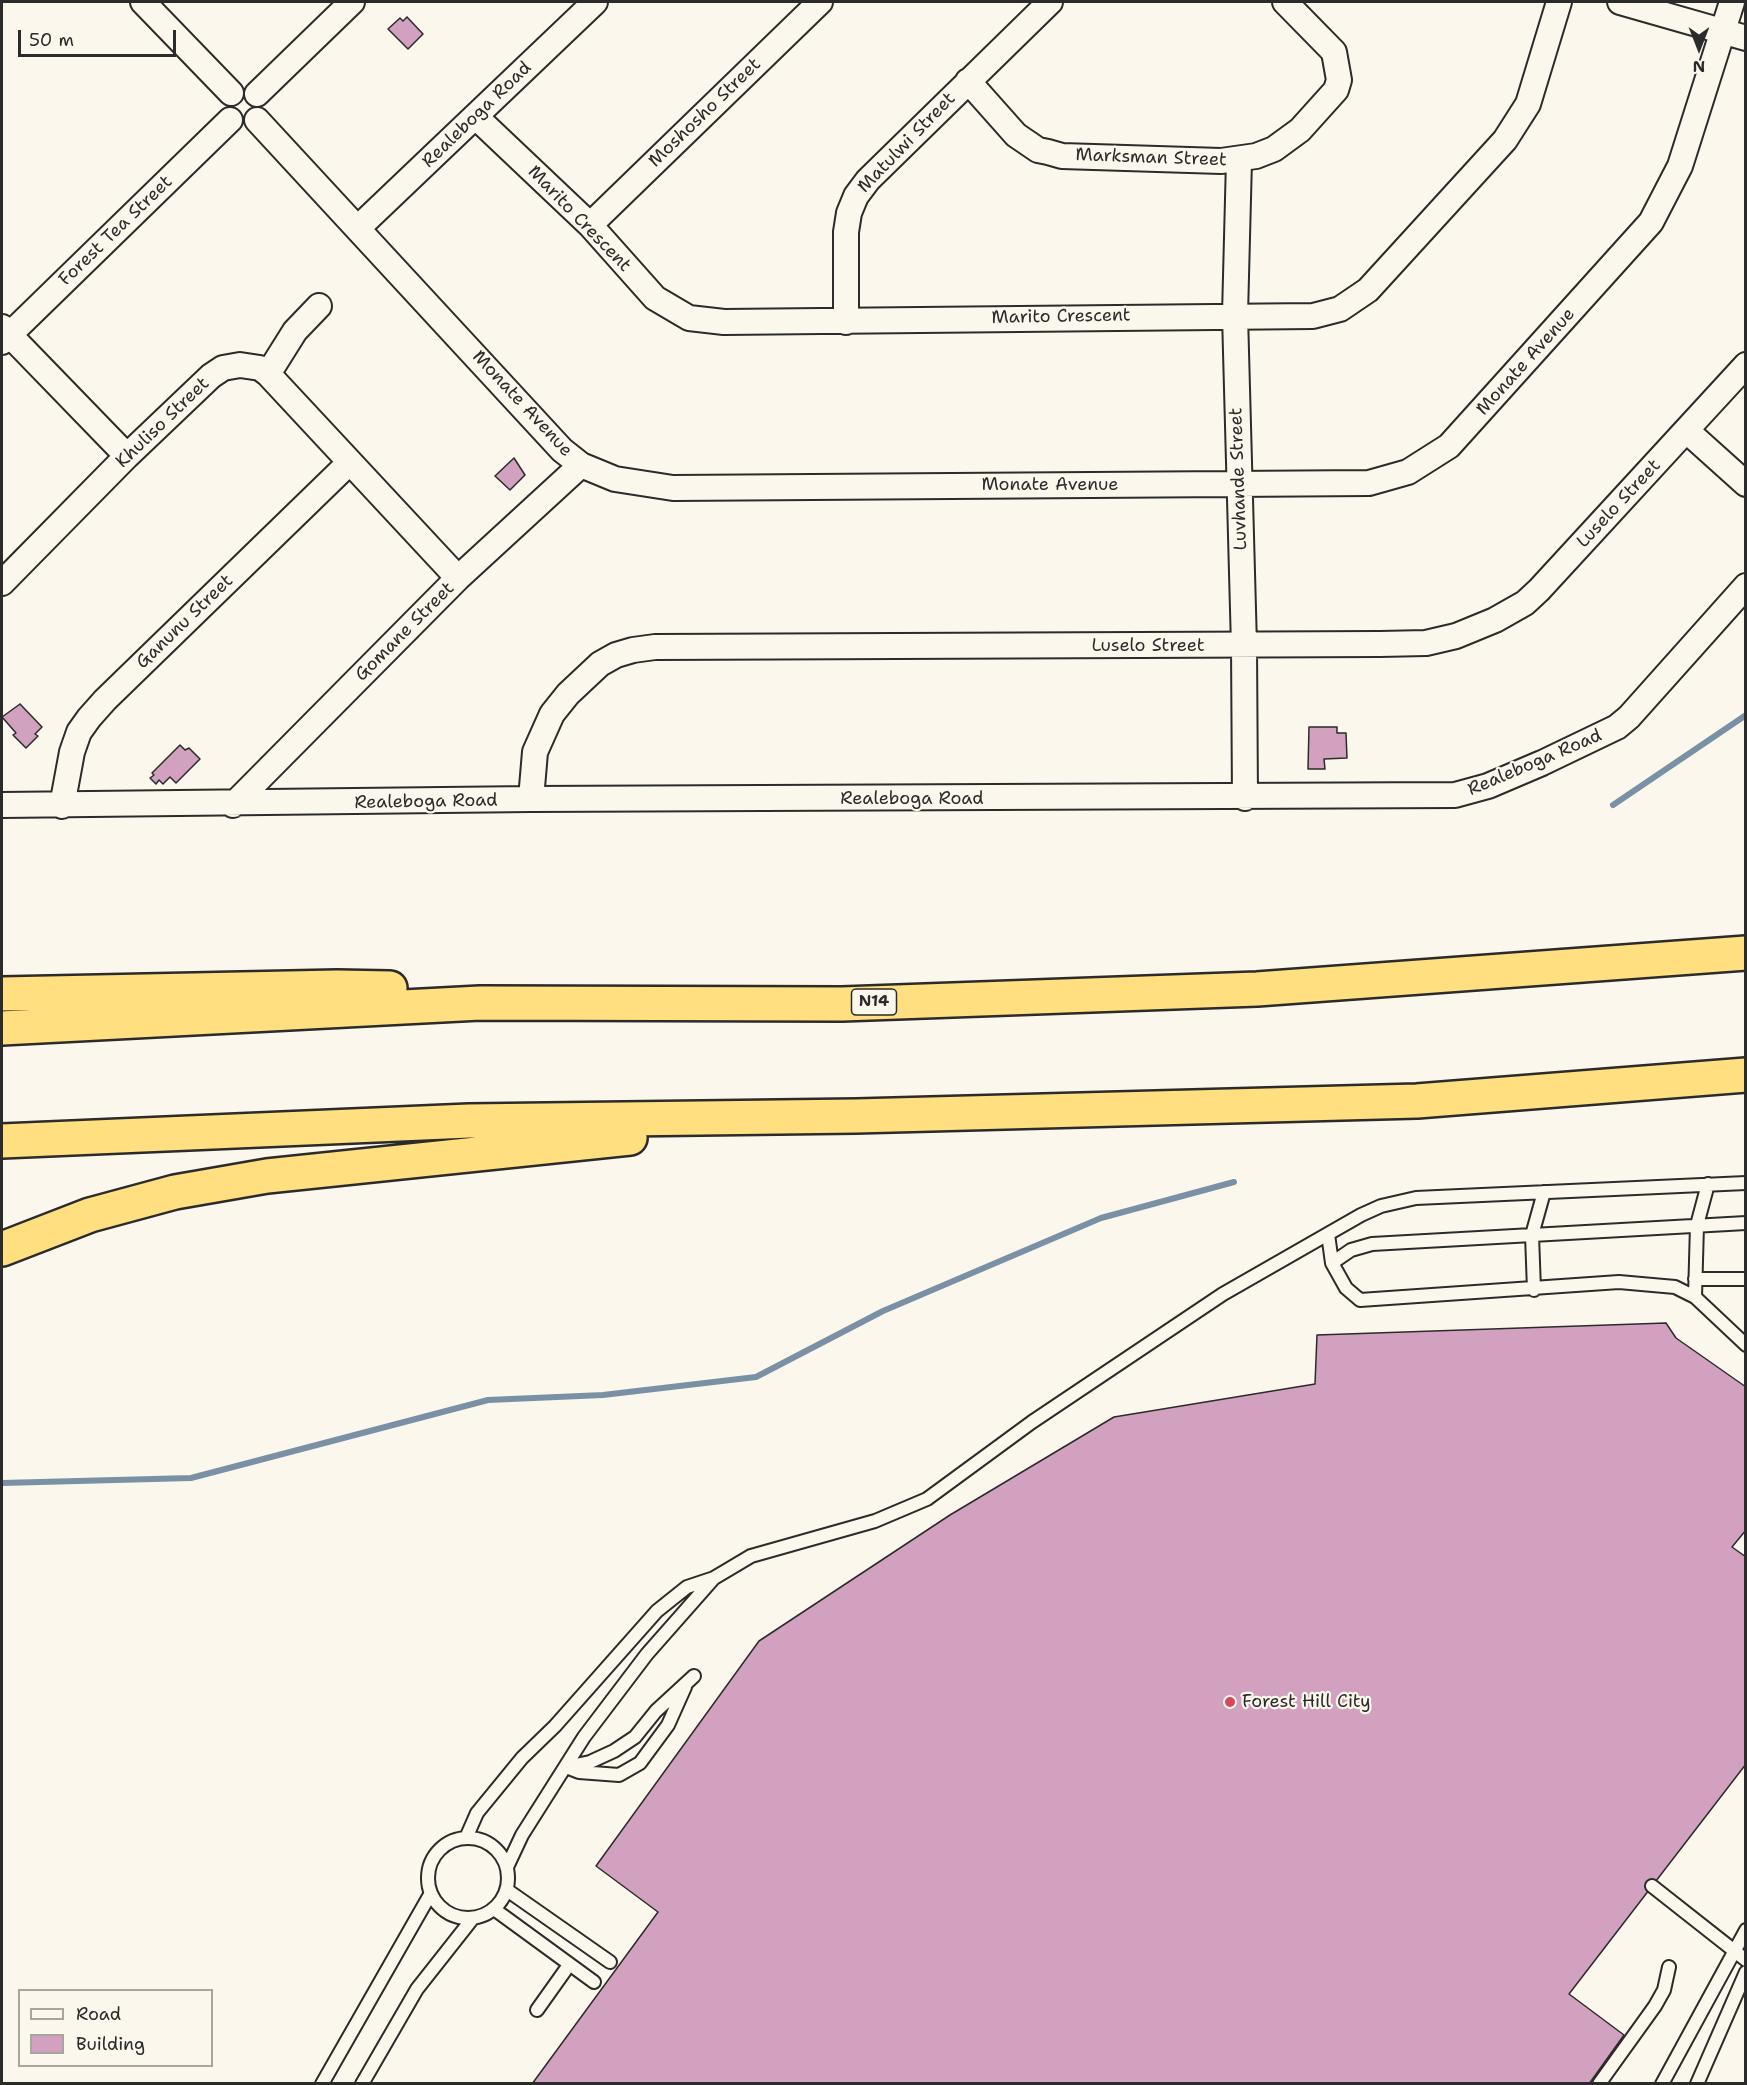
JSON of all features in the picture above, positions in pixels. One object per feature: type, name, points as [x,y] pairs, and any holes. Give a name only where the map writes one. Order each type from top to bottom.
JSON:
[{"type":"highway","name":"N14","points":[[2,1028],[480,1003],[842,1004],[1257,989],[1746,952]]},
{"type":"highway","points":[[2,994],[337,987],[402,989],[480,1003]]},
{"type":"highway","points":[[2,1141],[469,1121],[856,1116],[1417,1101],[1746,1075]]},
{"type":"highway","points":[[2,1249],[90,1215],[175,1192],[267,1176],[856,1116]]},
{"type":"street","points":[[143,2],[231,93]]},
{"type":"street","points":[[257,94],[352,2]]},
{"type":"street","name":"Realeboga Road","points":[[358,228],[595,2]]},
{"type":"street","name":"Moshosho Street","points":[[590,225],[820,2]]},
{"type":"street","name":"Matulwi Street","points":[[846,322],[846,232],[849,213],[856,196],[868,180],[1050,2]]},
{"type":"street","name":"Marksman Street","points":[[968,81],[1016,135],[1038,150],[1062,156],[1239,160],[1274,149],[1291,138],[1336,90],[1339,73],[1334,52],[1285,2]]},
{"type":"street","name":"Marito Crescent","points":[[476,117],[590,225],[655,298],[689,318],[724,322],[846,322],[1235,315],[1313,316],[1340,309],[1368,290],[1505,141],[1527,104],[1559,2]]},
{"type":"street","points":[[1620,2],[1734,35]]},
{"type":"street","name":"Monate Avenue","points":[[257,120],[562,450],[581,465],[615,479],[673,488],[1369,483],[1408,472],[1449,447],[1651,222],[1680,166],[1734,35],[1732,2]]},
{"type":"street","points":[[244,88],[257,94],[262,107],[257,120],[243,125],[230,120],[225,103],[231,93],[244,88]]},
{"type":"street","name":"Forest Tea Street","points":[[4,335],[230,120]]},
{"type":"street","name":"Luvhande Street","points":[[1239,160],[1235,315],[1244,646],[1245,798]]},
{"type":"street","points":[[319,306],[295,331],[268,374],[458,578]]},
{"type":"street","points":[[4,335],[127,456]]},
{"type":"street","name":"Luselo Street","points":[[531,799],[535,752],[552,714],[567,694],[600,664],[616,655],[633,650],[655,647],[1244,646],[1426,643],[1442,640],[1495,620],[1525,603],[1746,365]]},
{"type":"street","name":"Khuliso Street","points":[[2,584],[127,456],[211,376],[223,369],[249,366],[268,374]]},
{"type":"street","points":[[1687,431],[1746,484]]},
{"type":"street","name":"Ganunu Street","points":[[62,806],[72,752],[79,732],[89,718],[349,463]]},
{"type":"street","name":"Gomane Street","points":[[233,805],[458,578],[581,465]]},
{"type":"street","name":"Realeboga Road","points":[[2,805],[233,805],[531,799],[1245,798],[1455,795],[1478,790],[1532,768],[1605,734],[1629,717],[1746,586]]},
{"type":"lane","points":[[466,1838],[477,1814],[522,1758],[555,1726],[657,1611],[687,1587],[714,1578],[751,1556],[866,1524],[927,1499],[1032,1422],[1223,1294],[1360,1215],[1400,1200],[1746,1183]]},
{"type":"lane","points":[[1695,1297],[1697,1225],[1708,1184]]},
{"type":"lane","points":[[1534,1290],[1532,1235],[1544,1192]]},
{"type":"lane","points":[[1332,1263],[1351,1250],[1372,1244],[1746,1223]]},
{"type":"lane","points":[[1328,1234],[1332,1263],[1353,1297],[1365,1301],[1619,1282],[1675,1287],[1695,1297],[1744,1342]]},
{"type":"lane","points":[[1695,1279],[1746,1279]]},
{"type":"lane","points":[[887,1526],[903,1509]]},
{"type":"lane","points":[[507,1867],[522,1835],[584,1737],[647,1654],[714,1578]]},
{"type":"lane","points":[[566,1767],[590,1762],[614,1751],[634,1737],[656,1711],[685,1687],[694,1676]]},
{"type":"lane","points":[[566,1767],[579,1772],[619,1775],[640,1763],[668,1725],[685,1687]]},
{"type":"lane","points":[[466,1838],[492,1846],[504,1859],[507,1867],[507,1890],[494,1909],[473,1918],[462,1918],[443,1910],[430,1893],[428,1883],[431,1861],[445,1845],[466,1838]]},
{"type":"lane","points":[[1652,1886],[1746,1960]]},
{"type":"lane","points":[[507,1890],[610,1962]]},
{"type":"lane","points":[[322,2084],[430,1893]]},
{"type":"lane","points":[[494,1909],[594,1982]]},
{"type":"lane","points":[[362,2084],[417,1989],[473,1918]]},
{"type":"lane","points":[[1662,2084],[1746,1929]]},
{"type":"lane","points":[[537,2010],[569,1965]]},
{"type":"lane","points":[[1599,2084],[1655,2006],[1664,1990],[1669,1967]]},
{"type":"lane","points":[[1697,2084],[1746,1972]]},
{"type":"building","points":[[407,17],[423,34],[408,49],[388,29],[400,18],[403,21]]},
{"type":"building","points":[[514,458],[525,475],[510,490],[495,476]]},
{"type":"building","points":[[20,704],[42,727],[35,734],[38,736],[26,748],[13,735],[16,733],[2,717]]},
{"type":"building","points":[[1309,727],[1337,727],[1337,733],[1346,733],[1347,758],[1324,759],[1325,769],[1308,769]]},
{"type":"building","points":[[180,745],[185,750],[189,748],[200,759],[176,783],[170,777],[163,784],[159,780],[156,784],[150,778],[154,775],[152,773]]},
{"type":"building","name":"Forest Hill City","points":[[1666,1323],[1676,1338],[1746,1387],[1746,1530],[1732,1547],[1746,1557],[1746,1764],[1569,1994],[1624,2035],[1589,2084],[532,2084],[658,1912],[596,1866],[759,1641],[950,1515],[1114,1417],[1315,1384],[1317,1335]]},
{"type":"waterway","points":[[1613,805],[1746,715]]},
{"type":"waterway","points":[[2,1483],[191,1478],[488,1400],[603,1395],[756,1377],[883,1311],[1101,1218],[1234,1182]]},
{"type":"place","name":"Forest Hill City","points":[[1230,1702]]}]
